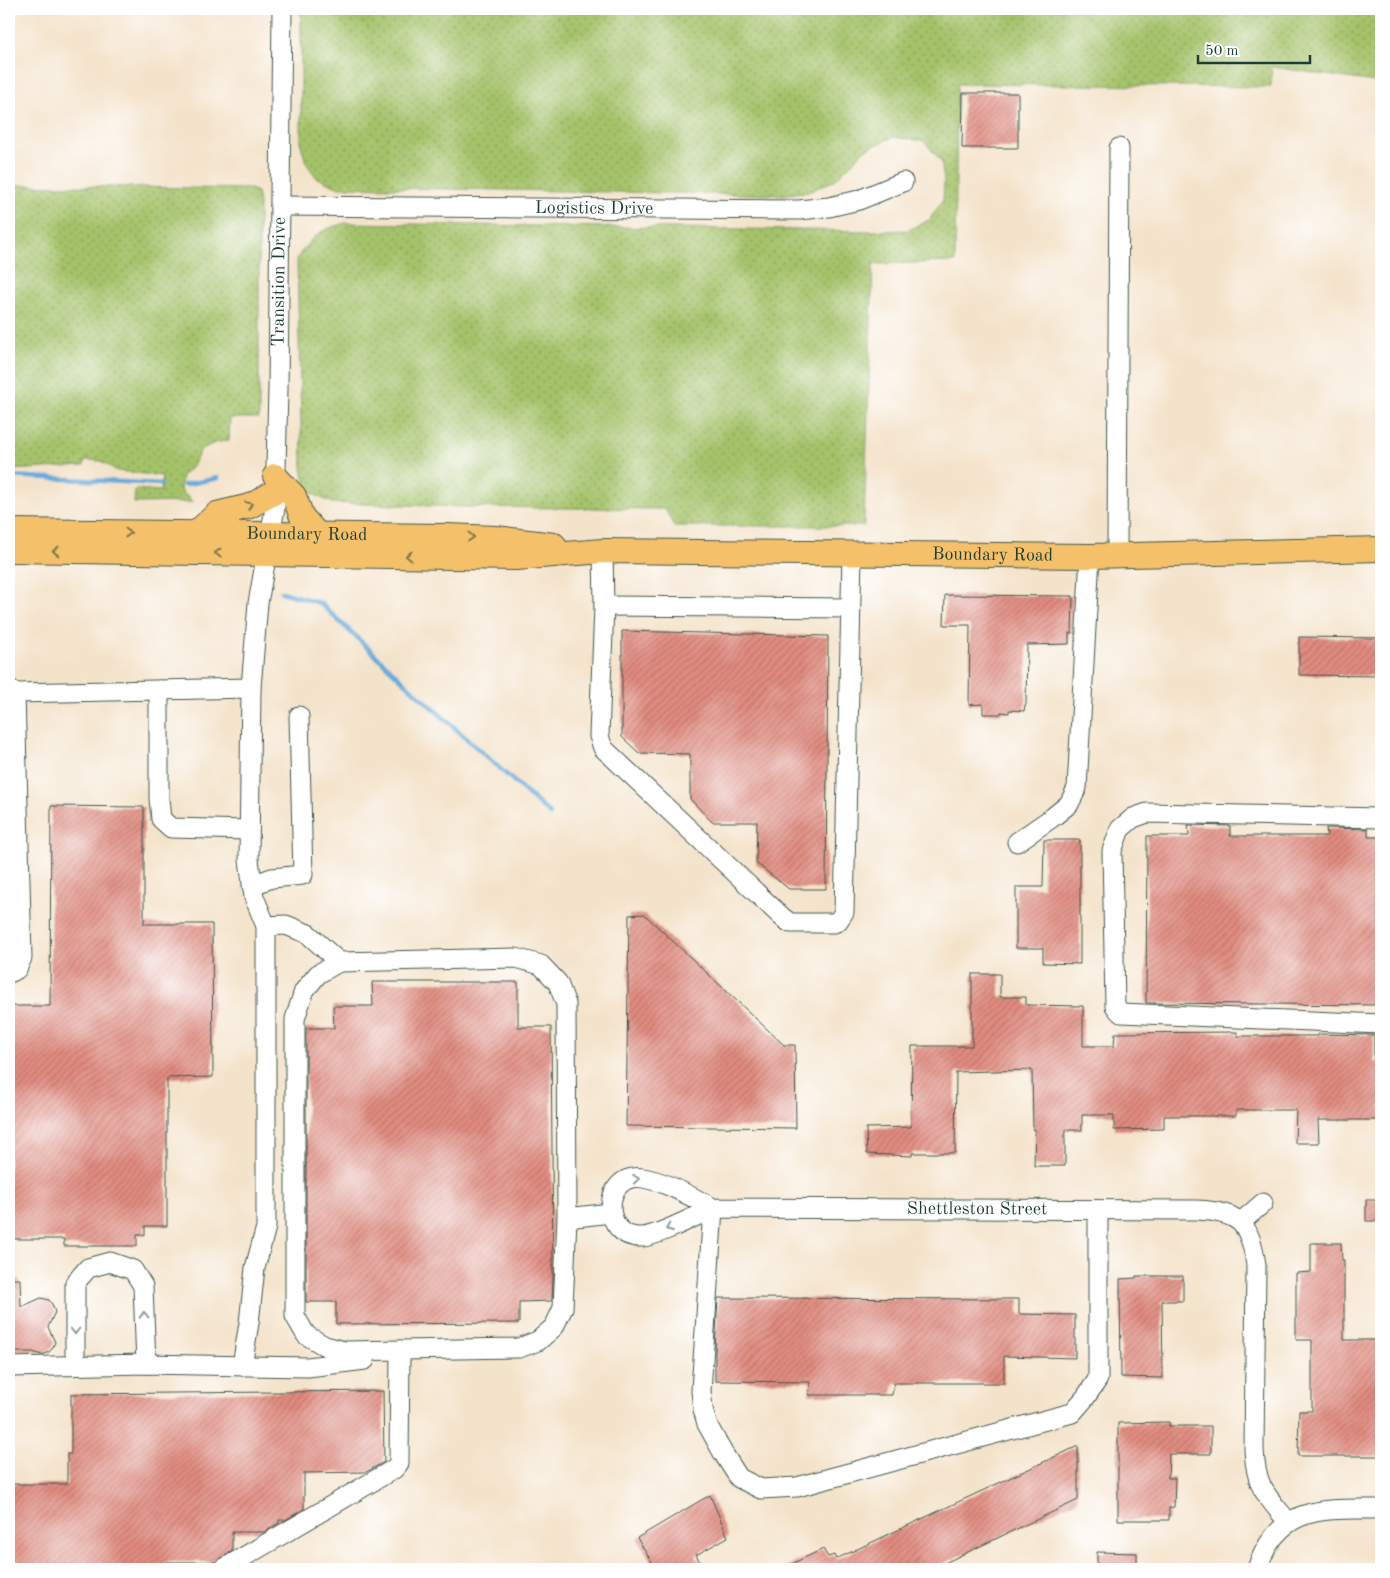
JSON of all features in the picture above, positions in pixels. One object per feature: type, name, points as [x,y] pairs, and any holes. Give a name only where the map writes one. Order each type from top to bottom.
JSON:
[{"type":"main road","points":[[195,534],[217,514],[250,506],[275,484],[294,496],[302,517],[318,535]]},
{"type":"main road","name":"Boundary Road","points":[[9,532],[195,534],[269,544],[516,558],[603,551],[1090,556],[1381,549]]},
{"type":"main road","name":"Boundary Road","points":[[9,550],[269,544],[318,535],[496,538],[603,551]]},
{"type":"street","name":"Transition Drive","points":[[266,926],[254,897],[249,860],[251,688],[258,603],[275,508],[282,9]]},
{"type":"street","points":[[1117,555],[1119,148]]},
{"type":"street","name":"Logistics Drive","points":[[280,206],[799,210],[829,207],[859,200],[902,182]]},
{"type":"street","points":[[603,551],[604,606],[599,736],[603,748],[782,918],[795,923],[834,923],[838,921],[844,912],[852,553]]},
{"type":"street","points":[[1017,842],[1069,804],[1077,788],[1090,556]]},
{"type":"street","points":[[604,606],[850,608]]},
{"type":"street","points":[[9,973],[17,969],[22,958],[12,690],[251,688]]},
{"type":"street","points":[[159,690],[159,799],[161,819],[171,828],[249,830]]},
{"type":"street","points":[[252,885],[272,878],[303,875],[299,716]]},
{"type":"street","points":[[1381,818],[1147,813],[1133,818],[1120,829],[1112,851],[1115,1006],[1122,1014],[1381,1024]]},
{"type":"street","points":[[242,1366],[255,1268],[266,1227],[266,926],[286,925],[308,934],[339,962]]},
{"type":"street","points":[[516,958],[541,965],[558,983],[566,1004],[567,1218],[563,1308],[554,1327],[538,1340],[519,1348],[344,1351],[325,1346],[306,1335],[295,1316],[295,1020],[304,991],[318,974],[339,962],[516,958]]},
{"type":"street","name":"Shettleston Street","points":[[713,1208],[676,1190],[642,1178],[633,1178],[619,1185],[614,1191],[611,1201],[611,1213],[619,1229],[625,1233],[643,1237],[713,1208],[1213,1211],[1230,1216],[1241,1222]]},
{"type":"street","points":[[1262,1203],[1241,1222],[1247,1230],[1253,1246],[1256,1266],[1255,1465],[1259,1482],[1264,1492],[1289,1522]]},
{"type":"street","points":[[713,1208],[704,1328],[701,1391],[703,1409],[707,1424],[739,1478],[761,1489],[797,1486],[1072,1413],[1098,1379],[1098,1210]]},
{"type":"street","points":[[567,1218],[611,1213]]},
{"type":"street","points":[[75,1365],[75,1284],[88,1268],[110,1262],[133,1270],[143,1286],[146,1364]]},
{"type":"street","points":[[9,1367],[146,1364],[308,1367],[364,1361],[400,1350]]},
{"type":"street","points":[[223,1569],[394,1469],[399,1462],[400,1350]]},
{"type":"street","points":[[1257,1569],[1263,1553],[1272,1538],[1289,1522],[1314,1512],[1341,1509],[1381,1509]]},
{"type":"green space","points":[[301,9],[1381,9],[1381,83],[1272,67],[1271,87],[957,84],[955,262],[873,264],[864,526],[674,526],[665,509],[466,507],[333,503],[310,491],[305,482],[302,467],[297,258],[316,235],[345,223],[908,230],[929,220],[943,200],[944,181],[941,161],[924,141],[893,137],[865,150],[835,180],[810,191],[783,195],[337,187],[317,178],[306,163],[301,145]]},
{"type":"green space","points":[[9,185],[251,189],[257,192],[259,203],[259,418],[230,418],[229,440],[201,449],[193,466],[182,476],[180,490],[193,502],[134,503],[135,489],[161,491],[162,476],[117,471],[101,461],[85,460],[84,466],[9,470]]},
{"type":"building","points":[[963,93],[1018,93],[1018,148],[962,148]]},
{"type":"building","points":[[945,595],[1073,596],[1072,633],[1069,633],[1069,644],[1027,645],[1026,705],[1024,711],[1009,710],[1009,713],[983,714],[983,704],[969,705],[970,625],[944,625]]},
{"type":"building","points":[[622,631],[828,636],[826,889],[789,889],[756,863],[757,822],[712,822],[690,799],[690,754],[639,753],[622,737]]},
{"type":"building","points":[[1299,637],[1381,638],[1381,676],[1299,675]]},
{"type":"building","points":[[51,806],[144,807],[144,924],[212,924],[213,1077],[167,1078],[167,1226],[145,1226],[145,1235],[137,1235],[137,1246],[64,1246],[64,1239],[9,1239],[9,1006],[50,1006]]},
{"type":"building","points":[[1188,825],[1230,826],[1230,836],[1327,836],[1326,828],[1368,829],[1368,837],[1381,837],[1381,1005],[1146,1003],[1147,836],[1189,836]]},
{"type":"building","points":[[1044,840],[1080,840],[1080,964],[1043,963],[1043,948],[1016,948],[1016,887],[1043,887]]},
{"type":"building","points":[[644,914],[784,1045],[795,1045],[796,1128],[626,1126],[629,915]]},
{"type":"building","points":[[972,974],[1000,974],[1000,997],[1026,997],[1026,1005],[1083,1006],[1083,1046],[1114,1046],[1115,1033],[1237,1032],[1237,1036],[1374,1035],[1374,1062],[1381,1062],[1381,1120],[1318,1120],[1319,1143],[1295,1143],[1296,1110],[1236,1110],[1236,1116],[1164,1116],[1164,1129],[1114,1130],[1114,1115],[1082,1115],[1082,1130],[1065,1130],[1065,1166],[1034,1166],[1035,1129],[1033,1130],[1032,1070],[956,1072],[955,1153],[912,1153],[912,1156],[867,1154],[866,1128],[911,1127],[912,1046],[972,1046]]},
{"type":"building","points":[[372,982],[518,982],[518,1027],[551,1027],[552,1301],[519,1302],[519,1323],[336,1324],[336,1302],[306,1302],[306,1028],[334,1028],[333,1006],[373,1006]]},
{"type":"building","points":[[1366,1200],[1381,1200],[1381,1221],[1366,1221]]},
{"type":"building","points":[[1311,1243],[1341,1243],[1342,1260],[1344,1260],[1344,1340],[1381,1340],[1381,1456],[1298,1456],[1299,1411],[1312,1411],[1312,1340],[1296,1340],[1296,1273],[1311,1272]]},
{"type":"building","points":[[1136,1276],[1183,1276],[1183,1301],[1162,1301],[1163,1378],[1121,1377],[1120,1279],[1136,1278]]},
{"type":"building","points":[[9,1279],[20,1279],[21,1307],[41,1298],[49,1300],[52,1304],[55,1312],[48,1327],[55,1342],[49,1352],[42,1355],[33,1352],[9,1352]]},
{"type":"building","points":[[718,1298],[1019,1299],[1019,1314],[1075,1315],[1075,1358],[1004,1356],[1004,1383],[894,1383],[892,1395],[809,1395],[810,1382],[715,1381]]},
{"type":"building","points":[[383,1391],[384,1462],[366,1472],[304,1473],[304,1509],[285,1520],[279,1520],[279,1523],[264,1532],[232,1532],[232,1551],[215,1562],[165,1562],[165,1569],[9,1569],[9,1484],[67,1484],[67,1454],[71,1454],[71,1394]]},
{"type":"building","points":[[1169,1422],[1169,1426],[1211,1426],[1211,1454],[1169,1454],[1168,1478],[1175,1478],[1174,1507],[1169,1508],[1169,1520],[1118,1520],[1118,1423]]},
{"type":"building","points":[[1078,1446],[1078,1500],[932,1569],[781,1569],[823,1549],[828,1557],[834,1555],[836,1559]]},
{"type":"building","points":[[710,1495],[728,1537],[696,1555],[704,1569],[656,1569],[637,1538]]},
{"type":"building","points":[[1097,1552],[1137,1553],[1137,1569],[1097,1569]]},
{"type":"waterway","points":[[9,476],[161,484]]},
{"type":"waterway","points":[[184,485],[218,478]]},
{"type":"waterway","points":[[282,592],[320,603],[550,814]]}]
